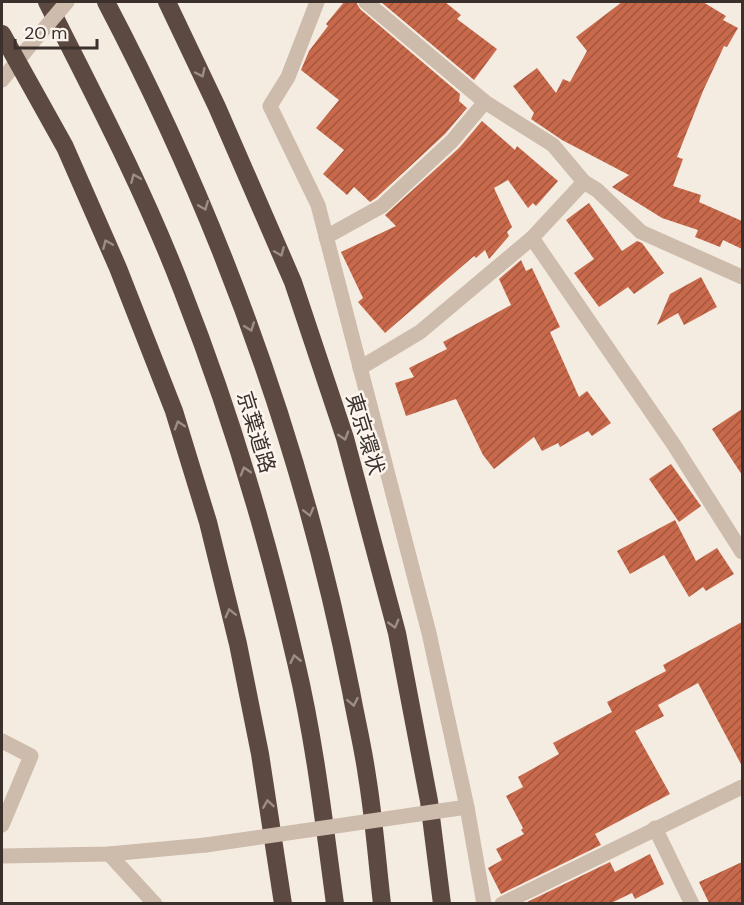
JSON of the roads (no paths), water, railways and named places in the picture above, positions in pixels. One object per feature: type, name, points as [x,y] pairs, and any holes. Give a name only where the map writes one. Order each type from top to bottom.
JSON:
[{"type":"highway","name":"京葉道路","points":[[47,2],[129,166],[183,290],[224,401],[260,519],[297,664],[320,790],[335,903]]},
{"type":"highway","name":"京葉道路","points":[[106,2],[164,115],[196,186],[231,272],[277,401],[308,505],[339,633],[367,776],[382,903]]},
{"type":"highway","name":"東京環状","points":[[167,2],[217,107],[292,282],[345,438],[397,633],[429,801],[442,903]]},
{"type":"highway","points":[[2,34],[65,147],[118,268],[174,411],[208,522],[238,644],[260,754],[283,903]]},
{"type":"street","points":[[2,80],[67,2]]},
{"type":"street","points":[[317,2],[288,77],[270,106],[318,205],[429,633],[467,807],[484,903]]},
{"type":"street","points":[[366,2],[485,102],[553,145],[584,182],[597,190],[641,231],[742,277]]},
{"type":"street","points":[[326,237],[382,206],[452,141],[485,102]]},
{"type":"street","points":[[360,368],[420,332],[532,238],[584,182]]},
{"type":"street","points":[[532,238],[674,445],[742,552]]},
{"type":"street","points":[[2,741],[30,756],[2,825]]},
{"type":"street","points":[[502,903],[742,787]]},
{"type":"street","points":[[2,856],[110,854],[206,845],[467,807]]},
{"type":"street","points":[[655,828],[692,903]]},
{"type":"street","points":[[110,854],[155,903]]}]
